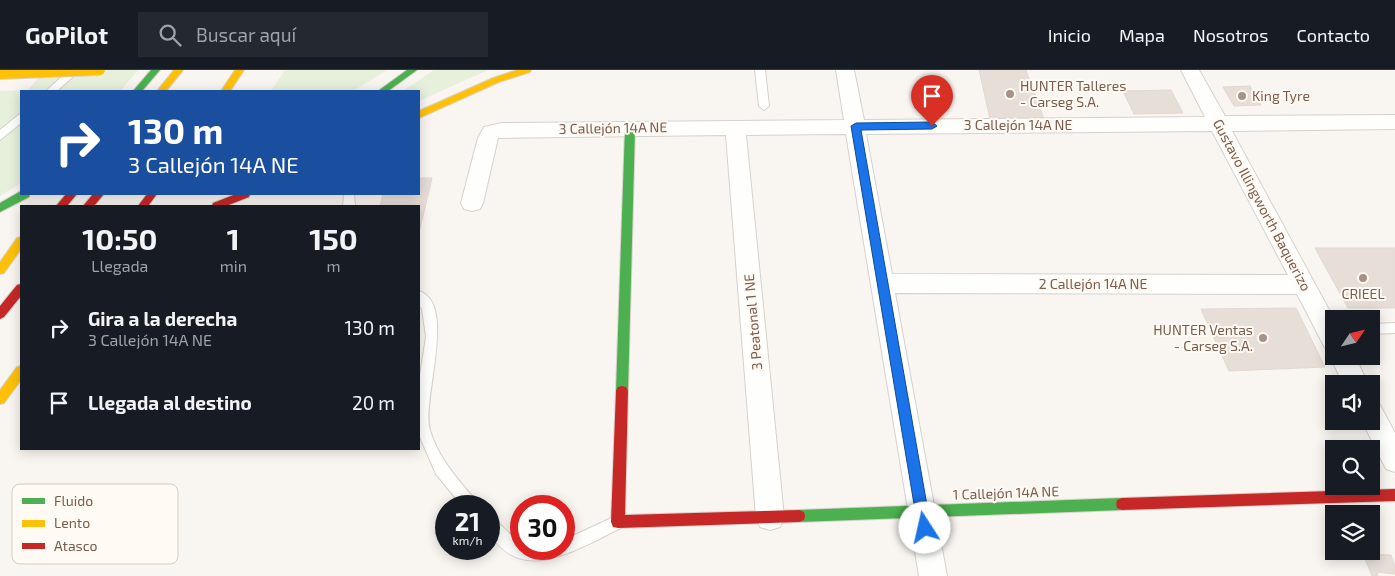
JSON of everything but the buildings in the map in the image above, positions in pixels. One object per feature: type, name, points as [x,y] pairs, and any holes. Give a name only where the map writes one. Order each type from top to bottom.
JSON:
[{"type":"street","points":[[0,74],[100,70]]},
{"type":"street","points":[[138,90],[156,70]]},
{"type":"street","points":[[162,90],[181,70]]},
{"type":"street","points":[[170,90],[181,70]]},
{"type":"street","points":[[226,90],[240,70]]},
{"type":"street","points":[[383,90],[413,70]]},
{"type":"street","points":[[420,115],[496,80],[527,70]]},
{"type":"street","points":[[845,70],[933,576]]},
{"type":"street","name":"Gustavo Illingworth Baquerizo","points":[[1190,70],[1325,322]]},
{"type":"street","name":"3 Callejón 14A NE","points":[[472,203],[488,138],[491,132],[502,130],[1395,122]]},
{"type":"street","name":"3 Peatonal 1 NE","points":[[736,127],[770,517]]},
{"type":"street","points":[[618,522],[630,128]]},
{"type":"street","points":[[0,208],[22,195]]},
{"type":"street","points":[[62,205],[71,195]]},
{"type":"street","points":[[89,205],[98,195]]},
{"type":"street","points":[[214,205],[228,195]]},
{"type":"street","points":[[219,205],[243,195]]},
{"type":"street","points":[[0,272],[20,242]]},
{"type":"street","points":[[0,272],[20,251]]},
{"type":"street","name":"2 Callejón 14A NE","points":[[882,283],[1304,285]]},
{"type":"street","points":[[0,314],[20,289]]},
{"type":"street","points":[[0,399],[20,372]]},
{"type":"street","points":[[1380,430],[1395,460]]},
{"type":"street","name":"1 Callejón 14A NE","points":[[618,522],[1395,494]]},
{"type":"lane","points":[[52,90],[76,70]]},
{"type":"lane","points":[[760,70],[764,106]]},
{"type":"lane","points":[[0,136],[20,118]]},
{"type":"lane","points":[[420,297],[428,307],[432,337],[424,389],[422,429],[441,469],[462,495]]},
{"type":"lane","points":[[1380,329],[1395,328]]},
{"type":"lane","points":[[575,542],[618,522]]},
{"type":"lane","points":[[500,536],[510,547]]},
{"type":"green space","points":[[45,70],[138,70],[121,90],[28,90]]},
{"type":"green space","points":[[285,70],[387,70],[355,90],[272,90]]},
{"type":"green space","points":[[434,70],[488,70],[420,101],[420,90],[404,90]]},
{"type":"green space","points":[[20,90],[20,184],[0,196],[0,91]]},
{"type":"traffic: fast","points":[[138,90],[156,70]]},
{"type":"traffic: fast","points":[[383,90],[413,70]]},
{"type":"traffic: fast","points":[[622,391],[630,128]]},
{"type":"traffic: fast","points":[[0,208],[23,195]]},
{"type":"traffic: fast","points":[[799,516],[1122,504]]},
{"type":"traffic: slow","points":[[0,74],[100,70]]},
{"type":"traffic: slow","points":[[162,90],[179,70]]},
{"type":"traffic: slow","points":[[226,90],[240,70]]},
{"type":"traffic: slow","points":[[420,115],[496,80],[527,70]]},
{"type":"traffic: slow","points":[[0,270],[20,242]]},
{"type":"traffic: slow","points":[[0,399],[20,372]]},
{"type":"traffic: jam","points":[[62,205],[71,195]]},
{"type":"traffic: jam","points":[[89,205],[98,195]]},
{"type":"traffic: jam","points":[[144,205],[151,195]]},
{"type":"traffic: jam","points":[[219,205],[243,195]]},
{"type":"traffic: jam","points":[[0,314],[20,289]]},
{"type":"traffic: jam","points":[[622,391],[618,522],[799,516]]},
{"type":"traffic: jam","points":[[1122,504],[1395,495]]},
{"type":"place","name":"HUNTER Talleres - Carseg S.A.","points":[[1010,94]]},
{"type":"place","name":"King Tyre","points":[[1242,96]]},
{"type":"place","name":"CRIEEL","points":[[1363,278]]},
{"type":"place","name":"HUNTER Ventas - Carseg S.A.","points":[[1263,338]]},
{"type":"route","points":[[925,528],[856,126],[932,126]]}]
